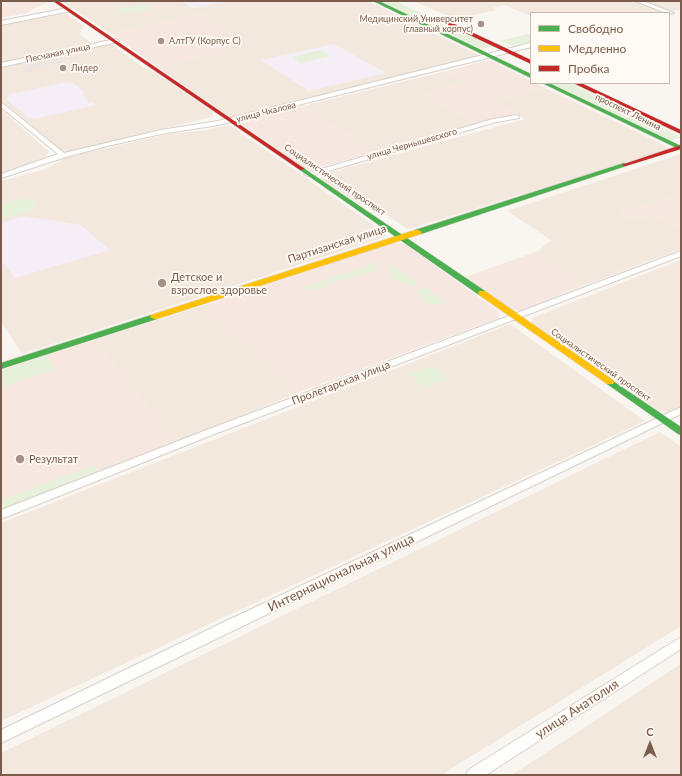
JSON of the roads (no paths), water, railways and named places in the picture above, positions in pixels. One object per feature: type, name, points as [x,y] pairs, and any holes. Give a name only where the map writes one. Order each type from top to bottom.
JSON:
[{"type":"main road","name":"Социалистический проспект","points":[[54,1],[116,41],[308,174],[401,236],[681,432]]},
{"type":"main road","points":[[375,1],[530,76]]},
{"type":"main road","points":[[435,17],[530,62]]},
{"type":"main road","name":"проспект Ленина","points":[[547,84],[680,148]]},
{"type":"main road","name":"проспект Ленина","points":[[578,84],[681,132]]},
{"type":"main road","name":"Партизанская улица","points":[[1,366],[401,236],[680,148]]},
{"type":"street","points":[[638,1],[672,12]]},
{"type":"street","points":[[1,22],[68,10]]},
{"type":"street","name":"Песчаная улица","points":[[1,65],[116,41]]},
{"type":"street","name":"улица Чкалова","points":[[1,176],[63,155],[161,132],[200,127],[230,120],[530,45]]},
{"type":"street","points":[[1,104],[63,155]]},
{"type":"street","name":"улица Чернышевского","points":[[308,174],[495,120],[516,117]]},
{"type":"street","name":"Пролетарская улица","points":[[1,515],[208,433],[681,253]]},
{"type":"street","name":"Интернациональная улица","points":[[1,737],[229,626],[681,410]]},
{"type":"street","name":"улица Анатолия","points":[[473,775],[681,642]]},
{"type":"place","name":"Медицинский Университет (главный корпус)","points":[[481,24]]},
{"type":"place","name":"АлтГУ (Корпус С)","points":[[161,41]]},
{"type":"place","name":"Лидер","points":[[63,68]]},
{"type":"place","name":"Детское и взрослое здоровье","points":[[162,283]]},
{"type":"place","name":"Результат","points":[[20,459]]}]
